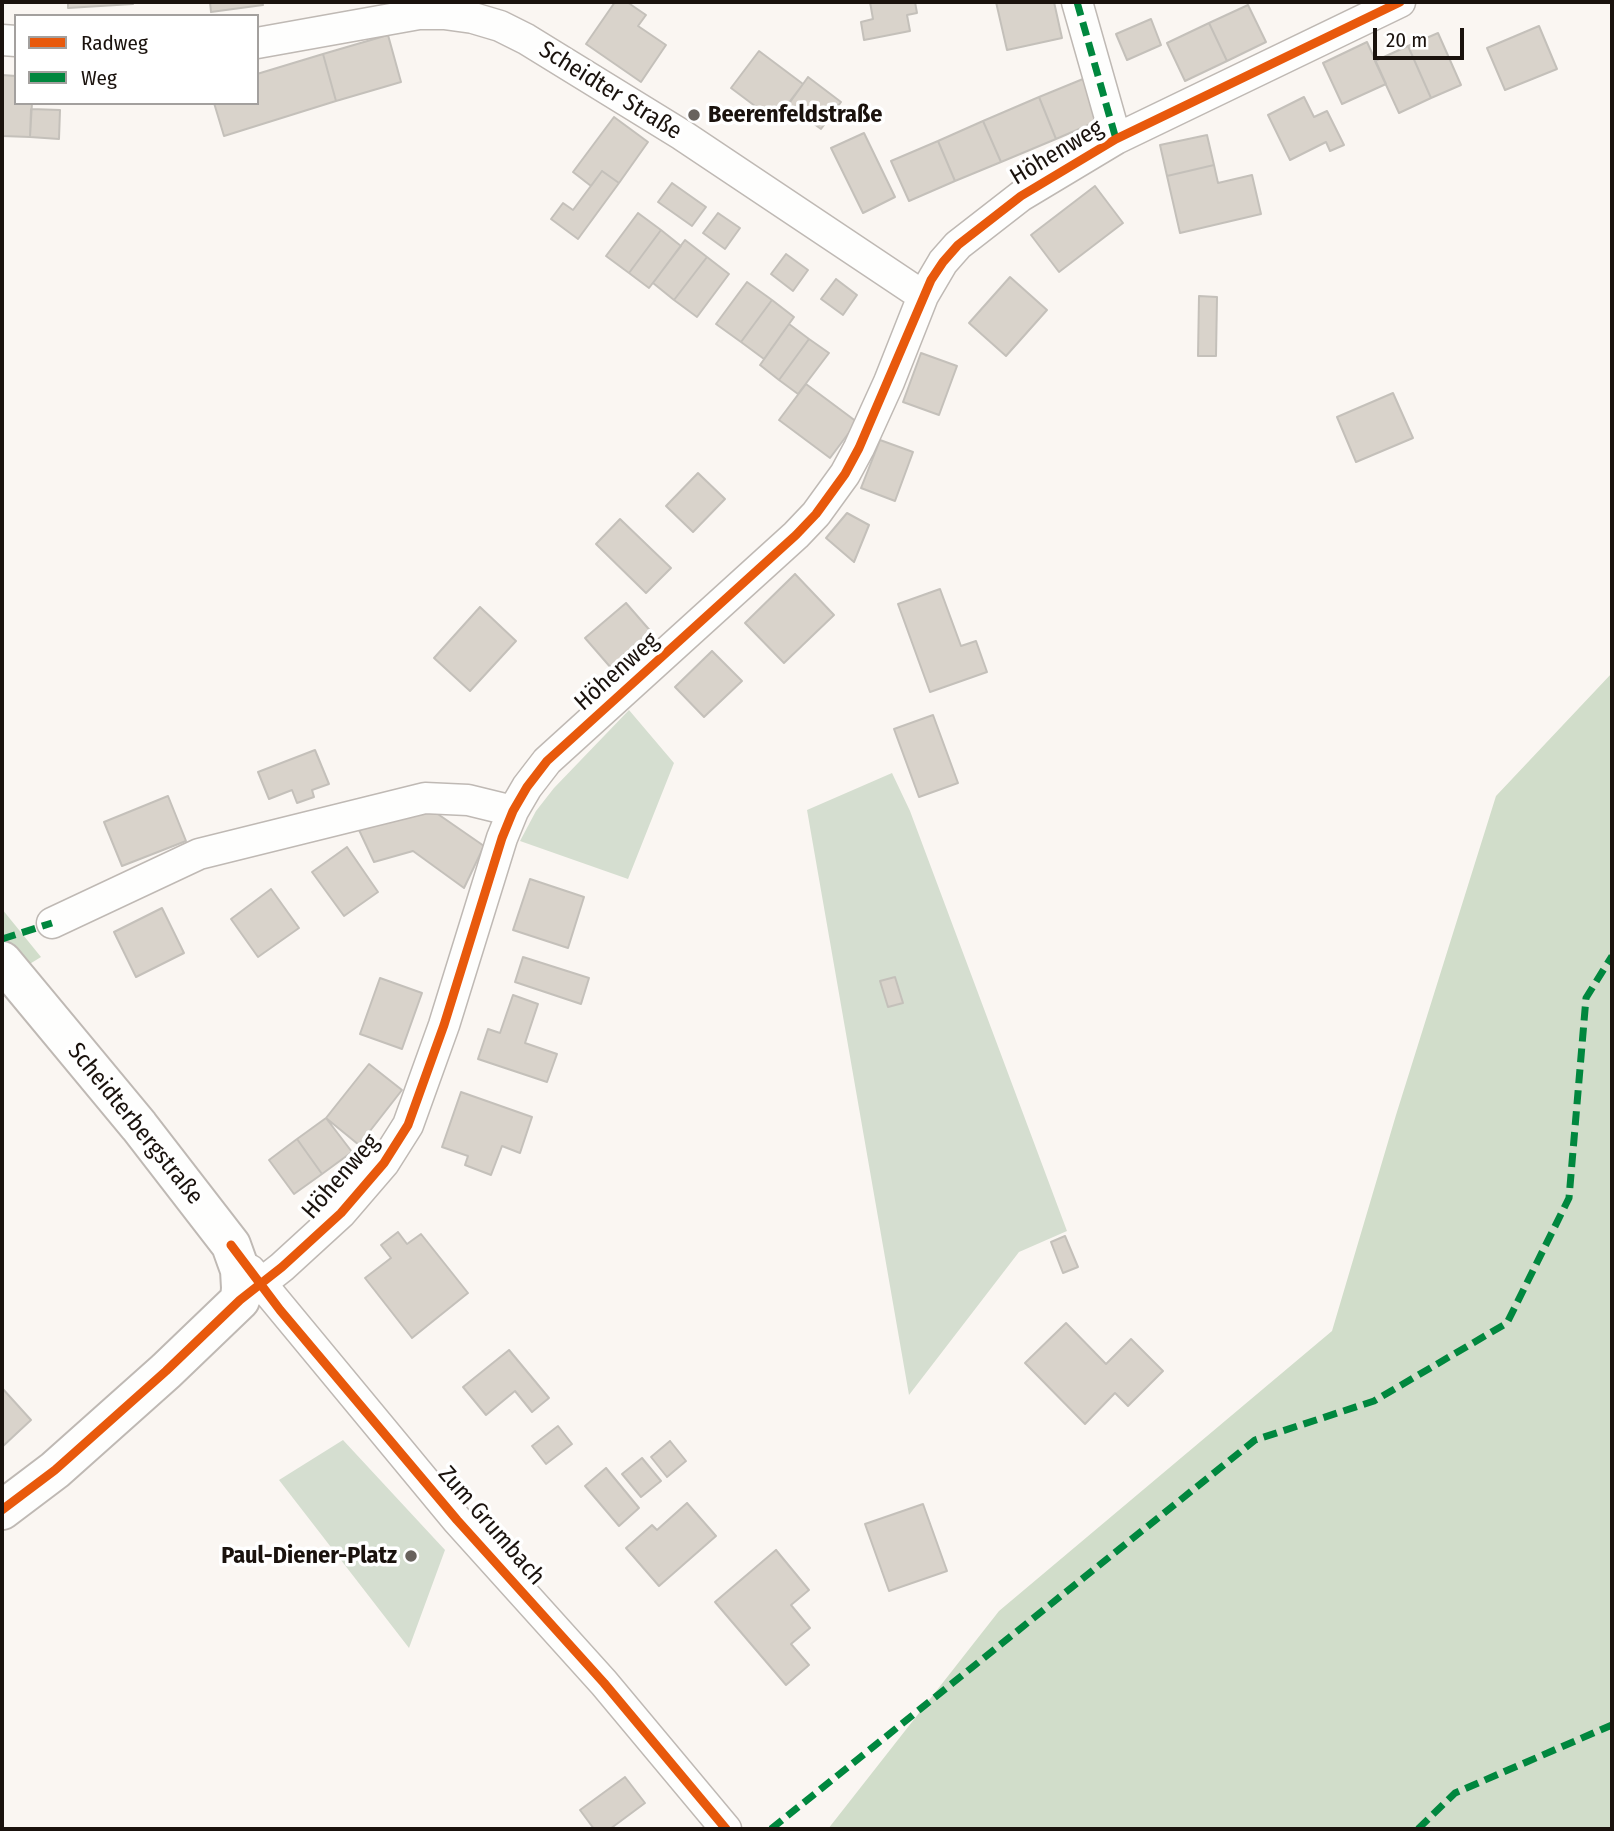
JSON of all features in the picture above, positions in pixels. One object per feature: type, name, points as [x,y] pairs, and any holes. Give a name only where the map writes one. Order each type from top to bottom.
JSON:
[{"type":"street","points":[[1077,2],[1116,139]]},
{"type":"street","name":"Höhenweg","points":[[2,1510],[55,1470],[341,1213],[384,1163],[408,1125],[444,1025],[502,838],[527,787],[547,761],[816,514],[859,448],[923,296],[943,262],[968,238],[1021,196],[1116,139],[1400,2]]},
{"type":"street","name":"Scheidter Straße","points":[[259,43],[419,14],[454,15],[500,26],[526,39],[682,135],[923,296]]},
{"type":"street","points":[[52,923],[199,854],[425,798],[468,800],[513,811]]},
{"type":"street","name":"Scheidterbergstraße","points":[[2,961],[139,1126],[231,1245],[250,1292]]},
{"type":"street","name":"Zum Grumbach","points":[[250,1292],[604,1683],[726,1829]]},
{"type":"green space","points":[[1612,673],[1612,1829],[828,1829],[999,1611],[1332,1331],[1396,1115],[1496,796]]},
{"type":"green space","points":[[629,710],[674,763],[628,879],[520,841],[536,811],[554,788]]},
{"type":"green space","points":[[892,773],[910,811],[1067,1231],[1019,1252],[909,1395],[807,810]]},
{"type":"green space","points":[[2,909],[41,957],[2,981]]},
{"type":"green space","points":[[343,1440],[445,1550],[409,1648],[279,1480]]},
{"type":"building","points":[[68,2],[132,2],[133,4],[68,8]]},
{"type":"building","points":[[210,2],[262,2],[263,5],[211,12]]},
{"type":"building","points":[[615,2],[627,2],[646,15],[638,26],[666,45],[641,82],[586,44]]},
{"type":"building","points":[[870,2],[915,2],[917,13],[907,15],[910,31],[864,40],[861,22],[873,19]]},
{"type":"building","points":[[996,2],[1054,2],[1062,38],[1007,50]]},
{"type":"building","points":[[1248,5],[1266,42],[1227,61],[1209,23]]},
{"type":"building","points":[[1151,19],[1161,45],[1127,60],[1116,34]]},
{"type":"building","points":[[1209,23],[1227,61],[1185,81],[1167,43]]},
{"type":"building","points":[[1539,26],[1557,69],[1505,90],[1487,48]]},
{"type":"building","points":[[1438,33],[1461,85],[1431,98],[1408,46]]},
{"type":"building","points":[[388,35],[401,82],[336,101],[323,54]]},
{"type":"building","points":[[1367,42],[1386,84],[1342,104],[1323,63]]},
{"type":"building","points":[[1408,46],[1431,98],[1399,113],[1375,61]]},
{"type":"building","points":[[759,51],[803,84],[775,121],[731,88]]},
{"type":"building","points":[[323,54],[336,101],[224,136],[215,105],[259,105],[259,73]]},
{"type":"building","points":[[2,75],[14,76],[14,105],[32,105],[30,137],[2,136]]},
{"type":"building","points":[[808,77],[841,102],[821,129],[788,105]]},
{"type":"building","points":[[1083,79],[1100,120],[1056,139],[1039,97]]},
{"type":"building","points":[[1039,97],[1056,139],[1001,162],[983,121]]},
{"type":"building","points":[[1304,97],[1314,117],[1327,111],[1344,145],[1330,151],[1326,142],[1290,160],[1268,115]]},
{"type":"building","points":[[31,109],[60,110],[59,139],[30,137]]},
{"type":"building","points":[[614,117],[648,142],[619,183],[602,171],[591,186],[573,172]]},
{"type":"building","points":[[983,121],[1001,162],[955,181],[938,141]]},
{"type":"building","points":[[864,133],[895,197],[863,213],[831,148]]},
{"type":"building","points":[[1207,135],[1214,165],[1167,176],[1160,145]]},
{"type":"building","points":[[938,141],[955,181],[909,201],[891,161]]},
{"type":"building","points":[[1214,165],[1218,183],[1252,175],[1261,214],[1180,233],[1167,176]]},
{"type":"building","points":[[602,171],[619,183],[578,239],[551,219],[563,203],[573,210]]},
{"type":"building","points":[[672,183],[706,207],[692,226],[658,202]]},
{"type":"building","points":[[1095,186],[1123,223],[1059,272],[1031,235]]},
{"type":"building","points":[[638,213],[661,230],[629,273],[606,256]]},
{"type":"building","points":[[718,213],[740,228],[725,249],[703,233]]},
{"type":"building","points":[[661,230],[681,246],[649,288],[629,273]]},
{"type":"building","points":[[685,240],[707,257],[674,300],[653,283]]},
{"type":"building","points":[[786,254],[808,270],[793,291],[771,274]]},
{"type":"building","points":[[707,257],[729,274],[697,317],[674,300]]},
{"type":"building","points":[[1010,277],[1047,310],[1006,356],[969,323]]},
{"type":"building","points":[[836,279],[857,295],[843,315],[821,299]]},
{"type":"building","points":[[747,282],[772,300],[741,342],[716,324]]},
{"type":"building","points":[[1199,296],[1217,297],[1216,356],[1198,356]]},
{"type":"building","points":[[772,300],[794,317],[764,359],[741,342]]},
{"type":"building","points":[[789,324],[809,339],[779,380],[760,365]]},
{"type":"building","points":[[809,339],[829,353],[798,394],[779,380]]},
{"type":"building","points":[[921,353],[957,366],[939,415],[903,402]]},
{"type":"building","points":[[806,384],[857,422],[830,458],[779,420]]},
{"type":"building","points":[[1393,393],[1413,438],[1356,462],[1337,417]]},
{"type":"building","points":[[880,440],[913,452],[895,501],[861,488]]},
{"type":"building","points":[[698,473],[725,499],[693,532],[666,506]]},
{"type":"building","points":[[847,513],[869,525],[854,562],[826,538]]},
{"type":"building","points":[[620,519],[671,568],[646,593],[596,544]]},
{"type":"building","points":[[795,574],[834,615],[784,663],[745,623]]},
{"type":"building","points":[[940,589],[961,646],[976,641],[987,672],[930,692],[898,604]]},
{"type":"building","points":[[626,603],[653,634],[612,669],[585,638]]},
{"type":"building","points":[[480,607],[516,641],[470,691],[434,658]]},
{"type":"building","points":[[712,651],[742,681],[704,717],[675,687]]},
{"type":"building","points":[[933,715],[958,783],[919,797],[894,729]]},
{"type":"building","points":[[315,750],[329,784],[312,790],[314,797],[297,803],[292,790],[269,799],[258,772]]},
{"type":"building","points":[[168,796],[186,841],[122,866],[104,822]]},
{"type":"building","points":[[432,810],[484,846],[464,888],[413,851],[374,862],[359,830]]},
{"type":"building","points":[[347,847],[378,892],[344,916],[312,872]]},
{"type":"building","points":[[530,879],[584,897],[568,948],[513,930]]},
{"type":"building","points":[[271,889],[299,928],[258,957],[231,919]]},
{"type":"building","points":[[162,908],[184,953],[136,977],[114,932]]},
{"type":"building","points":[[523,957],[589,978],[581,1004],[515,982]]},
{"type":"building","points":[[895,977],[903,1003],[888,1007],[880,981]]},
{"type":"building","points":[[380,978],[422,993],[402,1049],[360,1034]]},
{"type":"building","points":[[513,995],[538,1004],[525,1043],[557,1054],[547,1082],[478,1059],[488,1029],[500,1033]]},
{"type":"building","points":[[369,1064],[402,1090],[359,1145],[326,1118]]},
{"type":"building","points":[[461,1092],[532,1117],[520,1153],[502,1146],[491,1175],[465,1165],[468,1156],[442,1147]]},
{"type":"building","points":[[326,1118],[352,1152],[322,1174],[297,1139]]},
{"type":"building","points":[[297,1139],[322,1174],[294,1194],[269,1160]]},
{"type":"building","points":[[398,1232],[407,1244],[421,1234],[468,1293],[412,1338],[365,1278],[391,1258],[381,1245]]},
{"type":"building","points":[[1065,1236],[1078,1267],[1063,1273],[1051,1242]]},
{"type":"building","points":[[1066,1323],[1106,1364],[1131,1339],[1163,1371],[1128,1406],[1115,1393],[1085,1424],[1025,1363]]},
{"type":"building","points":[[509,1350],[549,1398],[532,1412],[515,1391],[486,1415],[463,1387]]},
{"type":"building","points":[[2,1388],[31,1420],[2,1447]]},
{"type":"building","points":[[558,1426],[572,1444],[546,1464],[532,1446]]},
{"type":"building","points":[[670,1441],[686,1461],[667,1477],[651,1457]]},
{"type":"building","points":[[642,1458],[661,1481],[641,1497],[622,1474]]},
{"type":"building","points":[[606,1468],[639,1508],[619,1526],[585,1486]]},
{"type":"building","points":[[687,1503],[716,1536],[659,1586],[626,1548],[652,1525],[657,1530]]},
{"type":"building","points":[[923,1504],[947,1571],[889,1591],[865,1524]]},
{"type":"building","points":[[776,1550],[809,1590],[791,1605],[810,1628],[791,1644],[809,1665],[786,1685],[715,1602]]},
{"type":"building","points":[[625,1777],[645,1803],[610,1829],[594,1829],[580,1810]]},
{"type":"marked path","points":[[1077,2],[1116,139]]},
{"type":"marked path","points":[[2,939],[52,923]]},
{"type":"marked path","points":[[771,1829],[1255,1440],[1374,1401],[1507,1323],[1569,1198],[1586,998],[1612,956]]},
{"type":"marked path","points":[[1418,1829],[1455,1793],[1612,1725]]},
{"type":"cycle path","points":[[2,1510],[55,1470],[166,1371],[240,1300],[282,1267],[341,1213],[384,1163],[408,1125],[444,1025],[502,838],[527,787],[547,761],[816,514],[845,474],[859,448],[931,280],[958,245],[1021,196],[1116,139],[1400,2]]},
{"type":"cycle path","points":[[231,1245],[280,1310],[457,1520],[604,1683],[726,1829]]},
{"type":"place","name":"Beerenfeldstraße","points":[[694,115]]},
{"type":"place","name":"Paul-Diener-Platz","points":[[411,1556]]}]
